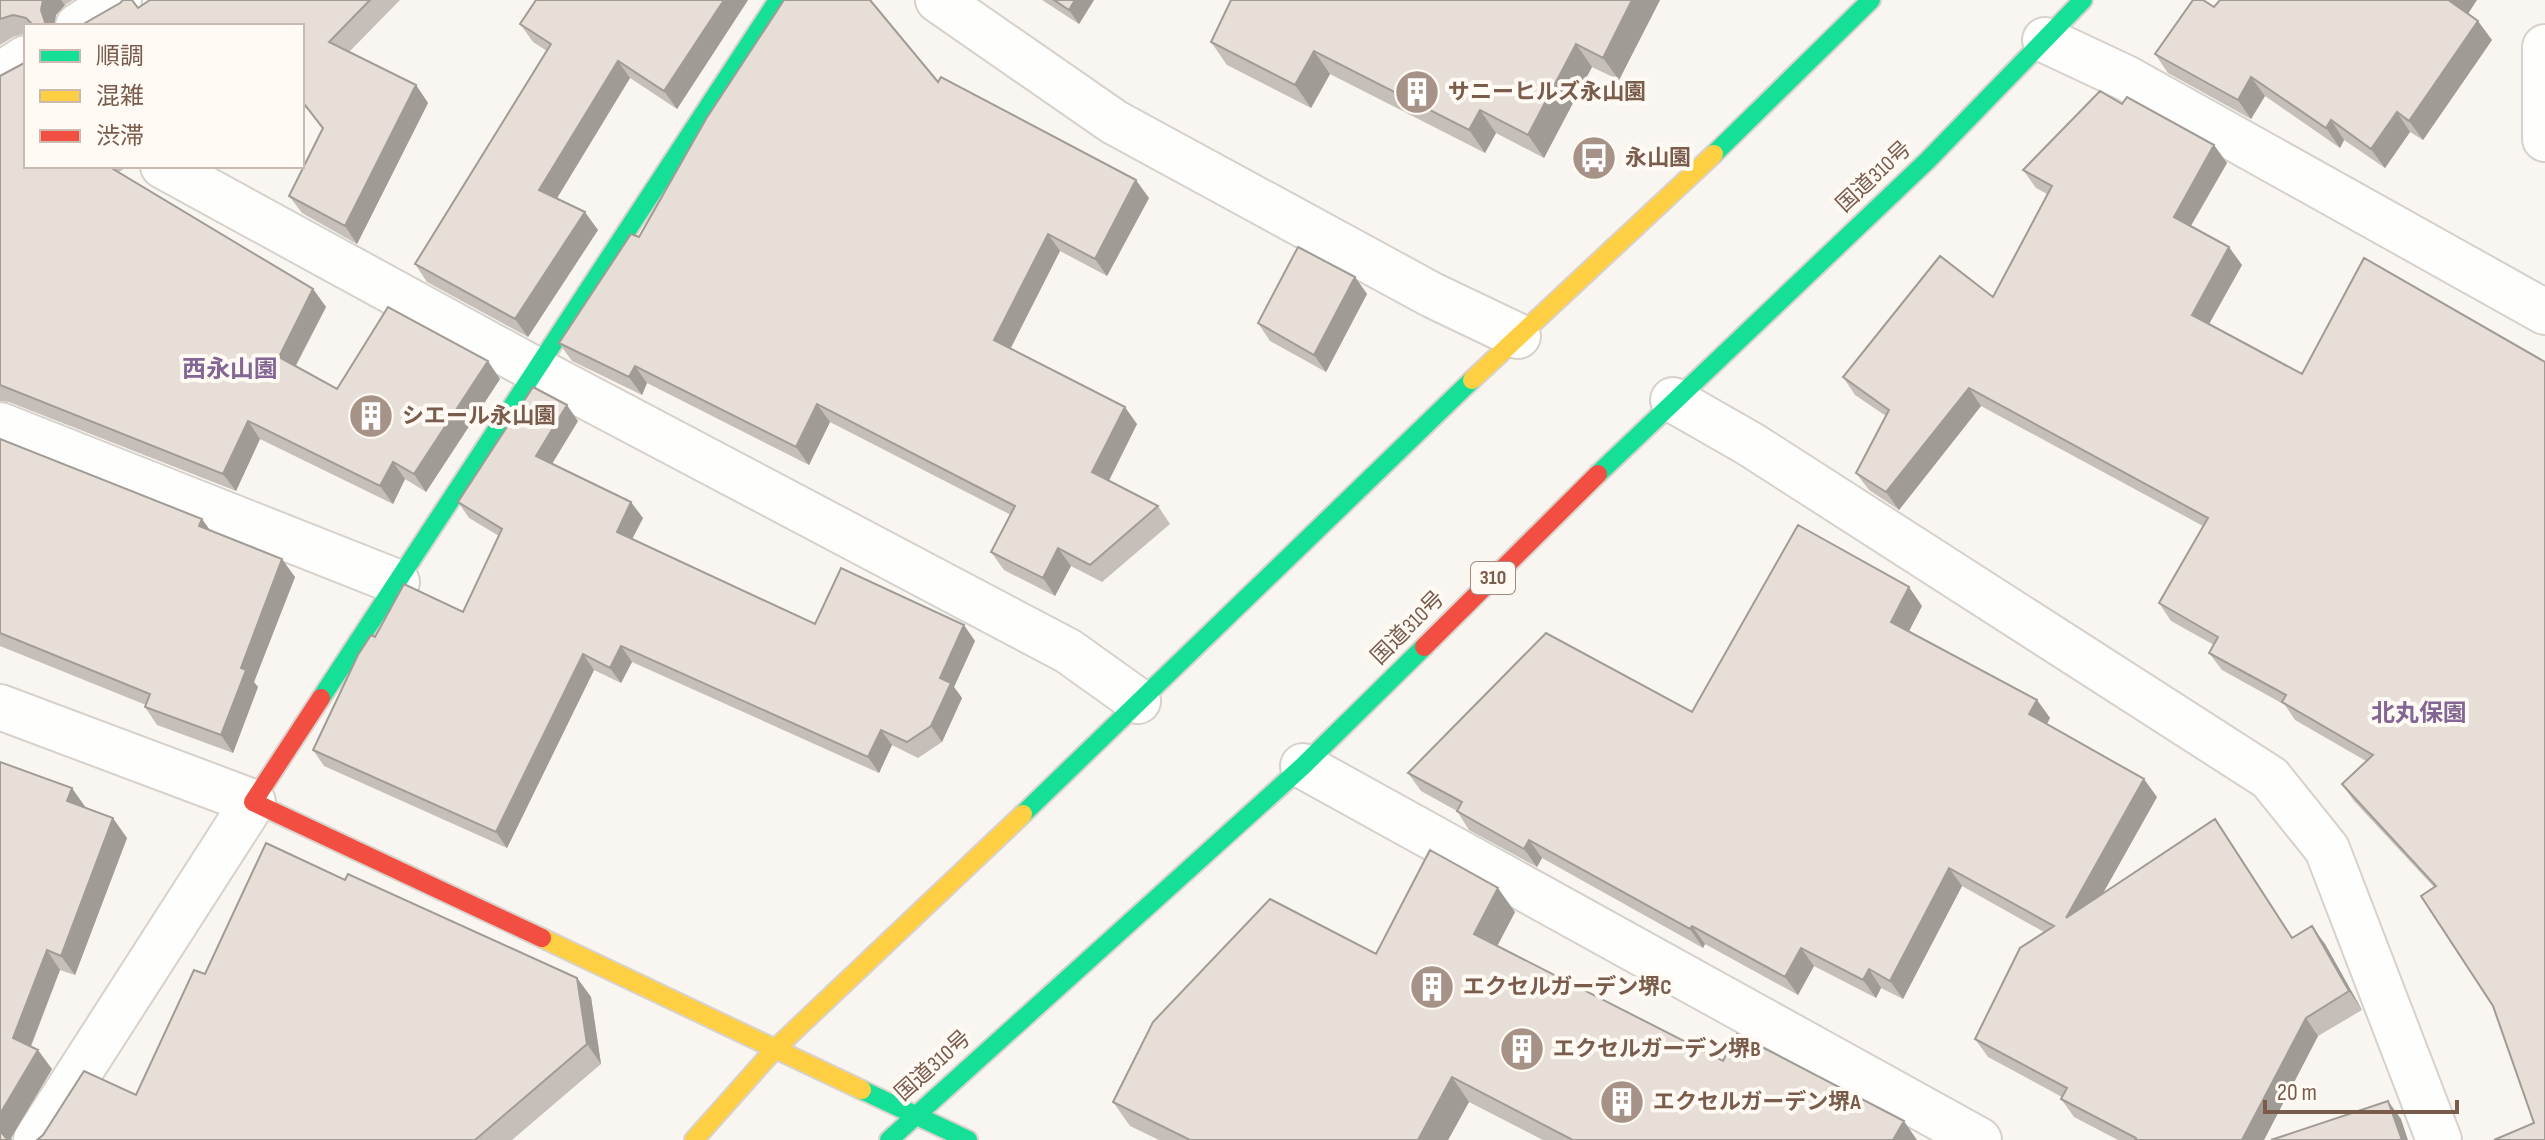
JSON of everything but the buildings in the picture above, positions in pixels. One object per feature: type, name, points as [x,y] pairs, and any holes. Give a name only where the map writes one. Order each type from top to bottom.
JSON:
[{"type":"main road","points":[[778,0],[253,802],[625,975],[685,1009],[968,1140]]},
{"type":"main road","points":[[694,1140],[774,1050],[829,1001],[1518,336],[1653,214],[1871,0]]},
{"type":"main road","name":"国道310号","points":[[889,1140],[913,1115],[1303,766],[1673,400],[1928,160],[2083,0]]},
{"type":"street","points":[[81,24],[119,0]]},
{"type":"street","points":[[938,0],[1114,122],[1432,295],[1518,336]]},
{"type":"street","points":[[2045,40],[2126,78],[2545,312]]},
{"type":"street","points":[[2545,47],[2542,74],[2545,139]]},
{"type":"street","points":[[24,59],[0,76],[24,90]]},
{"type":"street","points":[[167,168],[536,370],[1068,651],[1138,701]]},
{"type":"street","points":[[1673,400],[1750,444],[2270,778],[2327,849],[2439,1140]]},
{"type":"street","points":[[0,425],[397,582]]},
{"type":"street","points":[[0,707],[253,802],[36,1140]]},
{"type":"street","points":[[1303,766],[1979,1140]]},
{"type":"traffic: fast","points":[[321,698],[778,0]]},
{"type":"traffic: fast","points":[[1714,154],[1871,0]]},
{"type":"traffic: fast","points":[[1598,474],[1928,160],[2083,0]]},
{"type":"traffic: fast","points":[[1023,814],[1472,380]]},
{"type":"traffic: fast","points":[[889,1140],[1303,766],[1424,647]]},
{"type":"traffic: fast","points":[[862,1090],[968,1140]]},
{"type":"traffic: slow","points":[[1472,380],[1714,154]]},
{"type":"traffic: slow","points":[[694,1140],[774,1050],[1023,814]]},
{"type":"traffic: slow","points":[[542,938],[862,1090]]},
{"type":"traffic: jam","points":[[1424,647],[1598,474]]},
{"type":"traffic: jam","points":[[321,698],[253,802],[542,938]]},
{"type":"place","name":"サニーヒルズ永山園","points":[[1417,92]]},
{"type":"place","name":"永山園","points":[[1594,158]]},
{"type":"place","name":"シエール永山園","points":[[371,416]]},
{"type":"place","name":"エクセルガーデン堺C","points":[[1432,987]]},
{"type":"place","name":"エクセルガーデン堺B","points":[[1522,1049]]},
{"type":"place","name":"エクセルガーデン堺A","points":[[1622,1102]]},
{"type":"district","name":"西永山園","points":[[230,369]]},
{"type":"district","name":"北丸保園","points":[[2419,713]]}]
